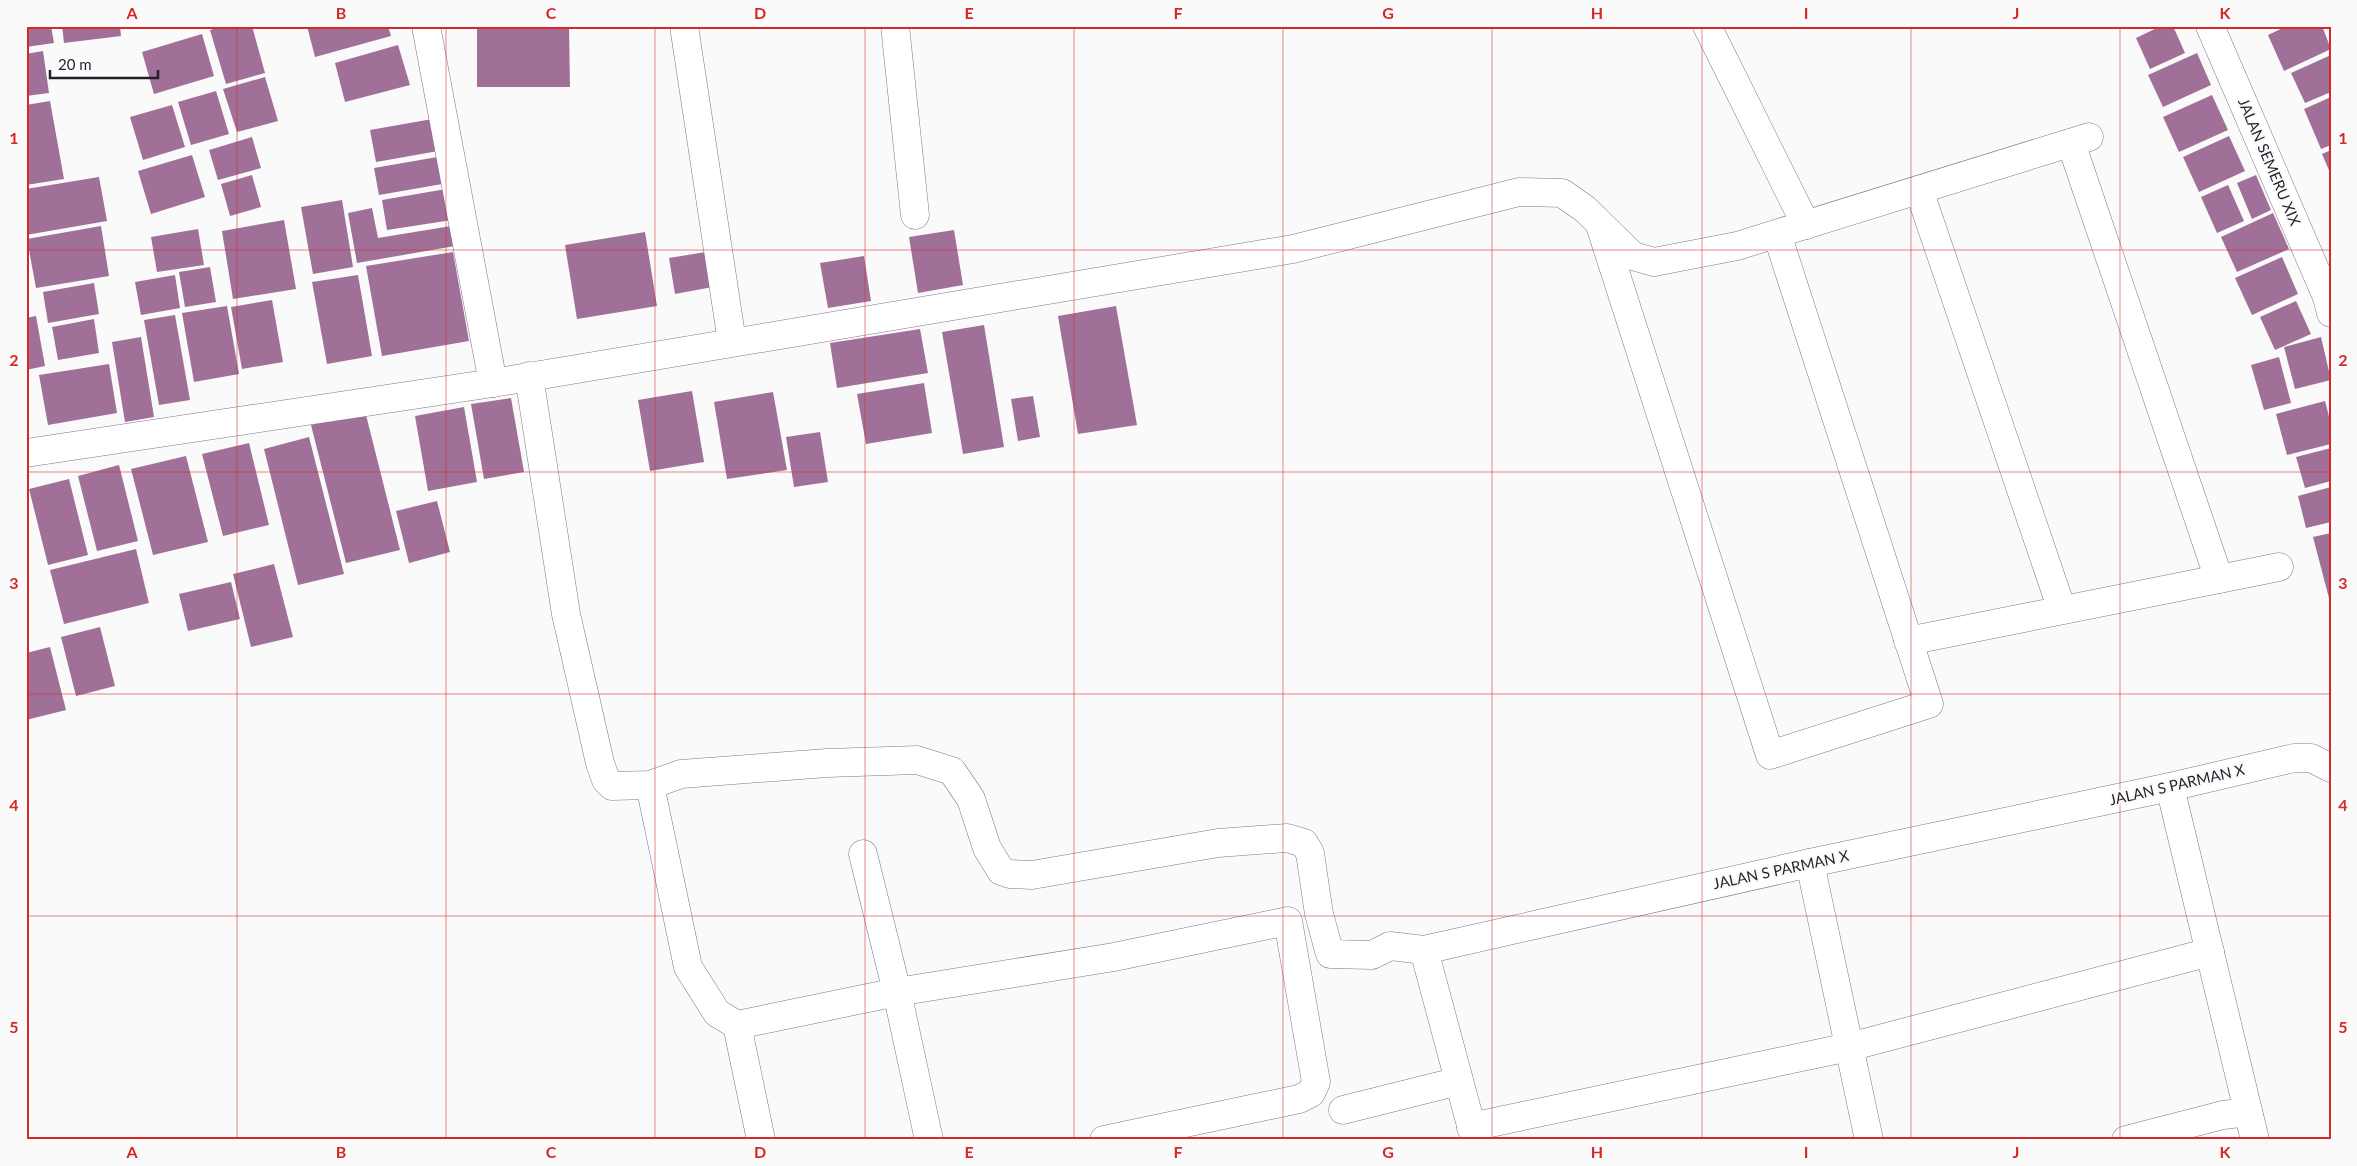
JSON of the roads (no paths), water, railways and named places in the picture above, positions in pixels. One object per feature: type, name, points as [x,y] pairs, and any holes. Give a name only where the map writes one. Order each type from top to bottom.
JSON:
[{"type":"street","points":[[426,26],[493,383]]},
{"type":"street","points":[[684,26],[732,342]]},
{"type":"street","points":[[895,26],[915,215]]},
{"type":"street","points":[[1707,26],[1806,225]]},
{"type":"street","name":"JALAN SEMERU XIX","points":[[2210,26],[2330,302]]},
{"type":"street","points":[[26,453],[493,383],[1293,249],[1519,192],[1562,193],[1585,209],[1634,256],[1654,262],[1737,246],[2080,140],[2219,579]]},
{"type":"street","points":[[1919,190],[2062,610]]},
{"type":"street","points":[[1599,224],[1770,755],[1928,704],[1777,234]]},
{"type":"street","points":[[529,376],[566,614],[600,764],[606,780],[612,786],[650,785],[688,967],[718,1013],[737,1025],[897,992],[1114,956],[1288,921],[1316,1082],[1311,1093],[1299,1099],[1104,1140]]},
{"type":"street","points":[[1908,641],[2279,566]]},
{"type":"street","name":"JALAN S PARMAN X","points":[[650,785],[681,774],[827,763],[917,760],[952,771],[971,799],[987,848],[1001,871],[1010,874],[1032,875],[1218,843],[1287,838],[1304,843],[1310,853],[1319,914],[1330,954],[1372,955],[1390,946],[1424,950],[1810,863],[2170,787],[2294,758],[2329,760]]},
{"type":"street","points":[[2170,787],[2255,1140]]},
{"type":"street","points":[[863,854],[897,992],[929,1140]]},
{"type":"street","points":[[1810,863],[1869,1140]]},
{"type":"street","points":[[1424,950],[1473,1133],[1849,1047],[2210,952]]},
{"type":"street","points":[[737,1025],[761,1140]]},
{"type":"street","points":[[1343,1110],[1459,1081]]},
{"type":"street","points":[[2126,1140],[2223,1115],[2248,1112]]}]
